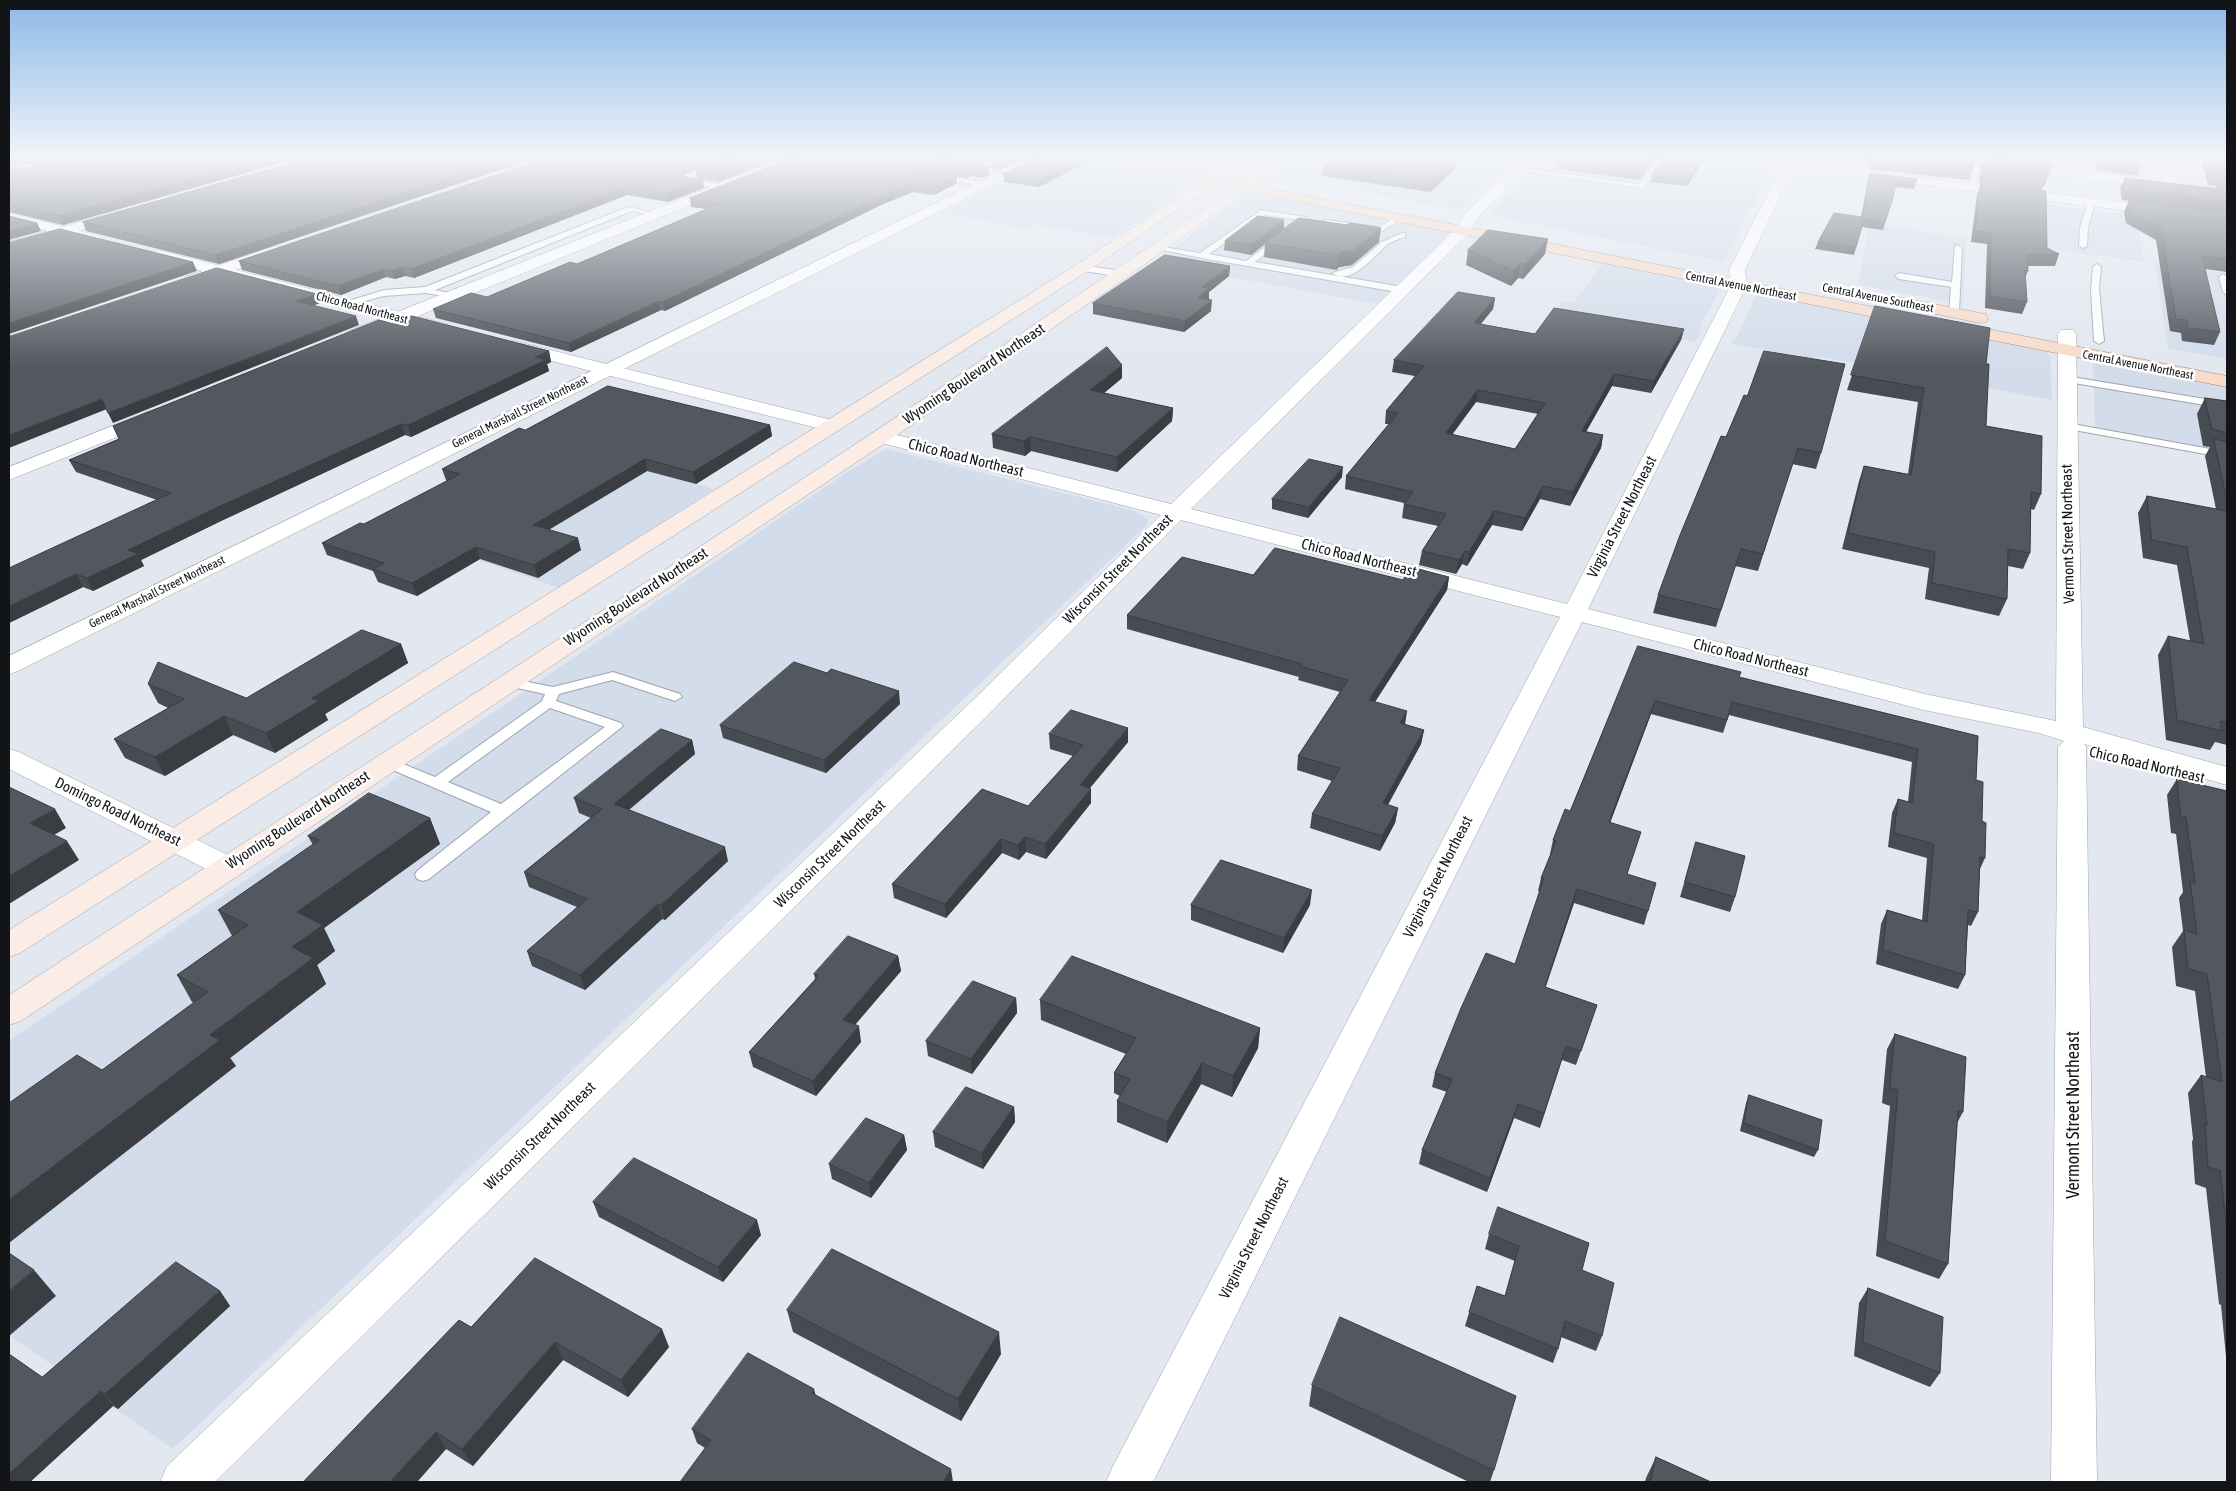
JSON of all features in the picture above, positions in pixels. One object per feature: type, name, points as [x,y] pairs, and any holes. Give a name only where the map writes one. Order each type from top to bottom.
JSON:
[{"type":"main road","name":"Wyoming Boulevard Northeast","points":[[9,946],[1082,268],[1135,230]]},
{"type":"main road","name":"Wyoming Boulevard Northeast","points":[[9,1012],[881,437],[1121,274],[1183,230]]},
{"type":"main road","name":"Central Avenue Southeast","points":[[1494,230],[1738,278],[1954,312],[2067,342],[2099,341],[2118,344]]},
{"type":"main road","name":"Central Avenue Northeast","points":[[1738,278],[2067,342],[2227,382]]},
{"type":"main road","points":[[881,437],[866,429],[867,422],[958,361],[963,352],[959,345]]},
{"type":"main road","points":[[750,522],[769,492],[842,442],[844,432],[833,426]]},
{"type":"street","points":[[58,230],[114,243]]},
{"type":"street","points":[[9,247],[69,230]]},
{"type":"street","points":[[336,342],[616,230]]},
{"type":"street","name":"General Marshall Street Northeast","points":[[9,666],[606,369],[876,230]]},
{"type":"street","name":"Wisconsin Street Northeast","points":[[183,1482],[972,716],[1176,511],[1403,290],[1461,230]]},
{"type":"street","name":"Virginia Street Northeast","points":[[1129,1482],[1573,614],[1738,278],[1760,230]]},
{"type":"street","points":[[172,286],[287,247]]},
{"type":"street","name":"Chico Road Northeast","points":[[142,250],[460,333]]},
{"type":"street","points":[[498,342],[833,426]]},
{"type":"street","name":"Vermont Street Northeast","points":[[2067,342],[2071,740],[2074,1482]]},
{"type":"street","points":[[9,474],[163,412]]},
{"type":"street","name":"Chico Road Northeast","points":[[881,437],[1924,702],[1993,726],[2071,740],[2227,776]]},
{"type":"street","name":"Chico Road Northeast","points":[[2071,740],[2227,783]]},
{"type":"street","name":"Domingo Road Northeast","points":[[9,758],[227,867]]},
{"type":"lane","points":[[346,303],[384,293],[426,290],[579,230]]},
{"type":"lane","points":[[1201,256],[1218,244],[1229,242],[1242,230]]},
{"type":"lane","points":[[1247,264],[1261,247],[1289,232],[1276,230]]},
{"type":"lane","points":[[1380,230],[1402,235]]},
{"type":"lane","points":[[2083,246],[2084,230]]},
{"type":"lane","points":[[1237,236],[1247,233]]},
{"type":"lane","points":[[1261,247],[1272,260],[1281,264],[1349,273],[1365,264],[1392,237],[1402,235]]},
{"type":"lane","points":[[1357,282],[1402,235]]},
{"type":"lane","points":[[1263,236],[1278,239]]},
{"type":"lane","points":[[1954,312],[1958,247]]},
{"type":"lane","points":[[1157,248],[1403,290]]},
{"type":"lane","points":[[2097,267],[2095,289],[2099,341]]},
{"type":"lane","points":[[1082,268],[1121,274]]},
{"type":"lane","points":[[1899,276],[1955,284]]},
{"type":"lane","points":[[2223,277],[2227,292]]},
{"type":"lane","points":[[426,290],[451,296]]},
{"type":"lane","points":[[2066,379],[2217,404]]},
{"type":"lane","points":[[2067,426],[2227,455]]},
{"type":"lane","points":[[437,783],[551,697],[613,676],[675,696]]},
{"type":"lane","points":[[423,875],[503,811],[616,726],[551,697],[508,682]]},
{"type":"lane","points":[[386,762],[503,811]]},
{"type":"shaded area","points":[[1066,230],[1124,230],[1112,238]]},
{"type":"shaded area","points":[[1199,230],[1440,230],[1447,232],[1448,235],[1377,304],[1153,263]]},
{"type":"shaded area","points":[[1561,230],[1741,230],[1725,259],[1720,261]]},
{"type":"shaded area","points":[[1868,230],[1908,230],[1967,238],[1963,304],[1858,285]]},
{"type":"shaded area","points":[[2015,230],[2138,230],[2144,262],[2014,244]]},
{"type":"shaded area","points":[[1604,262],[1719,286],[1721,289],[1700,325],[1701,331],[1696,342],[1552,317],[1562,302],[1573,303]]},
{"type":"shaded area","points":[[2155,263],[2227,273],[2227,359],[2168,348]]},
{"type":"shaded area","points":[[1760,294],[2045,351],[2050,356],[2052,400],[1822,357],[1810,359],[1730,343],[1737,337],[1755,297]]},
{"type":"shaded area","points":[[2100,362],[2227,387],[2227,452],[2095,427],[2093,365]]},
{"type":"shaded area","points":[[886,449],[1135,511],[1147,519],[1148,524],[173,1449],[9,1335],[9,1041],[846,473]]},
{"type":"shaded area","points":[[613,461],[714,489],[560,588],[451,551]]},
{"type":"building","points":[[62,230],[193,262],[9,323],[9,243]]},
{"type":"building","points":[[113,230],[293,230],[215,255]]},
{"type":"building","points":[[333,230],[514,230],[411,269],[402,267],[392,271],[383,269],[338,286],[239,261]]},
{"type":"building","points":[[658,230],[813,230],[663,302],[659,301],[569,343],[433,309],[471,293],[487,297],[570,262],[577,264]]},
{"type":"building","points":[[1240,230],[1271,230],[1251,245],[1225,241]]},
{"type":"building","points":[[1283,230],[1379,230],[1354,250],[1341,252],[1338,255],[1265,243]]},
{"type":"building","points":[[1488,230],[1548,239],[1525,264],[1520,263],[1514,271],[1468,250]]},
{"type":"building","points":[[1825,230],[1861,230],[1856,247],[1818,242]]},
{"type":"building","points":[[2047,230],[2047,248],[2059,254],[2027,255],[2028,271],[2025,270],[2027,302],[1990,296],[1991,233],[1975,231]]},
{"type":"building","points":[[2161,230],[2227,230],[2227,259],[2202,256],[2220,332],[2188,328],[2187,320],[2176,319]]},
{"type":"building","points":[[1165,255],[1230,266],[1202,287],[1209,288],[1198,298],[1212,300],[1185,321],[1093,303]]},
{"type":"building","points":[[217,268],[317,294],[296,301],[356,316],[108,413],[102,399],[9,435],[9,337]]},
{"type":"building","points":[[1458,292],[1495,298],[1474,323],[1535,334],[1554,308],[1684,329],[1654,381],[1614,374],[1582,431],[1603,435],[1573,492],[1543,486],[1525,518],[1494,511],[1469,552],[1465,551],[1459,560],[1422,551],[1446,514],[1404,504],[1413,492],[1346,476],[1398,413],[1386,411],[1424,366],[1394,360]],"holes":[[[1478,390],[1545,403],[1515,449],[1446,433]]]},
{"type":"building","points":[[1875,306],[1990,328],[1986,364],[1989,364],[1986,426],[2042,436],[2041,494],[2031,492],[2030,553],[2008,549],[2007,599],[1932,583],[1935,552],[1848,533],[1864,466],[1911,475],[1924,388],[1851,375]]},
{"type":"building","points":[[412,316],[549,351],[535,357],[546,360],[408,425],[401,424],[128,550],[138,554],[87,578],[76,574],[9,606],[9,568],[171,493],[69,460],[119,439],[113,426],[379,320],[394,324]]},
{"type":"building","points":[[1107,347],[1122,365],[1090,390],[1173,408],[1117,457],[1030,437],[1024,441],[992,434]]},
{"type":"building","points":[[1764,351],[1845,364],[1821,453],[1798,448],[1763,554],[1741,549],[1721,610],[1658,595],[1680,535],[1721,436],[1726,437],[1744,395],[1747,396]]},
{"type":"building","points":[[608,386],[770,425],[693,472],[645,459],[533,525],[578,538],[534,565],[476,547],[412,583],[373,569],[384,563],[322,543],[360,523],[364,524],[460,474],[442,469],[519,428],[525,430]]},
{"type":"building","points":[[2205,398],[2227,401],[2227,433],[2212,429]]},
{"type":"building","points":[[2214,439],[2227,442],[2227,501]]},
{"type":"building","points":[[1309,459],[1343,467],[1309,507],[1272,499]]},
{"type":"building","points":[[2147,496],[2227,511],[2227,723],[2220,721],[2222,731],[2177,720],[2168,636],[2204,644],[2187,547],[2152,540]]},
{"type":"building","points":[[1275,548],[1403,580],[1411,567],[1449,577],[1369,700],[1407,711],[1400,723],[1424,730],[1383,803],[1398,808],[1382,836],[1312,814],[1340,768],[1298,756],[1348,680],[1300,666],[1302,664],[1127,615],[1182,557],[1253,575]]},
{"type":"building","points":[[362,630],[401,644],[312,698],[319,701],[266,733],[224,716],[155,757],[114,739],[184,699],[148,684],[158,662],[246,698]]},
{"type":"building","points":[[1638,646],[1741,672],[1739,677],[1978,736],[1976,780],[1983,782],[1982,821],[1986,823],[1985,858],[1980,857],[1978,912],[1968,910],[1965,975],[1883,950],[1887,910],[1927,922],[1934,844],[1894,833],[1898,799],[1912,803],[1918,749],[1732,702],[1727,720],[1655,701],[1609,822],[1641,832],[1627,874],[1656,883],[1648,911],[1577,889],[1545,987],[1597,1005],[1581,1051],[1566,1046],[1544,1113],[1518,1104],[1490,1178],[1422,1150],[1452,1079],[1435,1073],[1486,953],[1515,964],[1544,878],[1541,878],[1556,841],[1553,840],[1565,809],[1570,811]]},
{"type":"building","points":[[794,662],[827,673],[831,669],[899,691],[824,760],[720,725]]},
{"type":"building","points":[[1071,710],[1128,728],[1080,785],[1091,789],[1045,844],[1025,837],[1018,845],[1001,839],[945,904],[892,884],[982,789],[1028,806],[1083,745],[1049,734]]},
{"type":"building","points":[[661,729],[692,740],[614,804],[725,847],[661,905],[658,904],[580,975],[527,951],[587,899],[524,872],[602,809],[574,798]]},
{"type":"building","points":[[2177,779],[2227,791],[2227,1230],[2220,1170],[2208,1167],[2205,1124],[2207,1125],[2201,1075],[2222,1082],[2207,974],[2188,969],[2184,930],[2197,934],[2190,881],[2195,883],[2186,817],[2181,816]]},
{"type":"building","points":[[9,787],[55,809],[30,823],[67,841],[9,876]]},
{"type":"building","points":[[369,793],[430,818],[297,912],[323,925],[292,947],[313,958],[210,1035],[220,1040],[9,1200],[9,1103],[77,1055],[102,1070],[208,992],[177,975],[248,925],[218,910],[319,840],[308,836]]},
{"type":"building","points":[[1696,842],[1745,856],[1735,897],[1685,882]]},
{"type":"building","points":[[1221,860],[1312,890],[1284,938],[1191,905]]},
{"type":"building","points":[[848,936],[898,956],[843,1020],[859,1026],[813,1081],[749,1052],[819,976],[814,974]]},
{"type":"building","points":[[1072,956],[1260,1028],[1233,1076],[1202,1063],[1167,1122],[1117,1101],[1130,1079],[1114,1073],[1136,1038],[1040,1000]]},
{"type":"building","points":[[973,981],[1016,998],[971,1059],[926,1041]]},
{"type":"building","points":[[1895,1034],[1966,1057],[1963,1112],[1958,1111],[1948,1264],[1885,1241],[1898,1090],[1890,1088]]},
{"type":"building","points":[[966,1087],[1014,1107],[982,1153],[933,1132]]},
{"type":"building","points":[[1749,1095],[1822,1120],[1818,1150],[1744,1123]]},
{"type":"building","points":[[866,1118],[904,1135],[869,1183],[829,1164]]},
{"type":"building","points":[[634,1158],[757,1220],[718,1267],[593,1202]]},
{"type":"building","points":[[1498,1207],[1589,1243],[1582,1270],[1614,1283],[1602,1336],[1565,1321],[1558,1349],[1469,1312],[1477,1286],[1505,1296],[1519,1246],[1489,1234]]},
{"type":"building","points":[[832,1249],[999,1332],[958,1399],[787,1310]]},
{"type":"building","points":[[9,1253],[34,1270],[9,1291]]},
{"type":"building","points":[[535,1258],[662,1329],[621,1380],[555,1342],[462,1449],[436,1432],[390,1482],[303,1482],[459,1320],[471,1327]]},
{"type":"building","points":[[176,1262],[220,1291],[105,1394],[101,1391],[9,1474],[9,1354],[42,1377]]},
{"type":"building","points":[[1868,1288],[1943,1317],[1940,1373],[1863,1342]]},
{"type":"building","points":[[1340,1317],[1516,1396],[1494,1470],[1312,1385]]},
{"type":"building","points":[[748,1353],[814,1389],[812,1393],[951,1469],[943,1482],[680,1482],[711,1440],[692,1429]]},
{"type":"building","points":[[1656,1457],[1711,1482],[1651,1482]]}]
